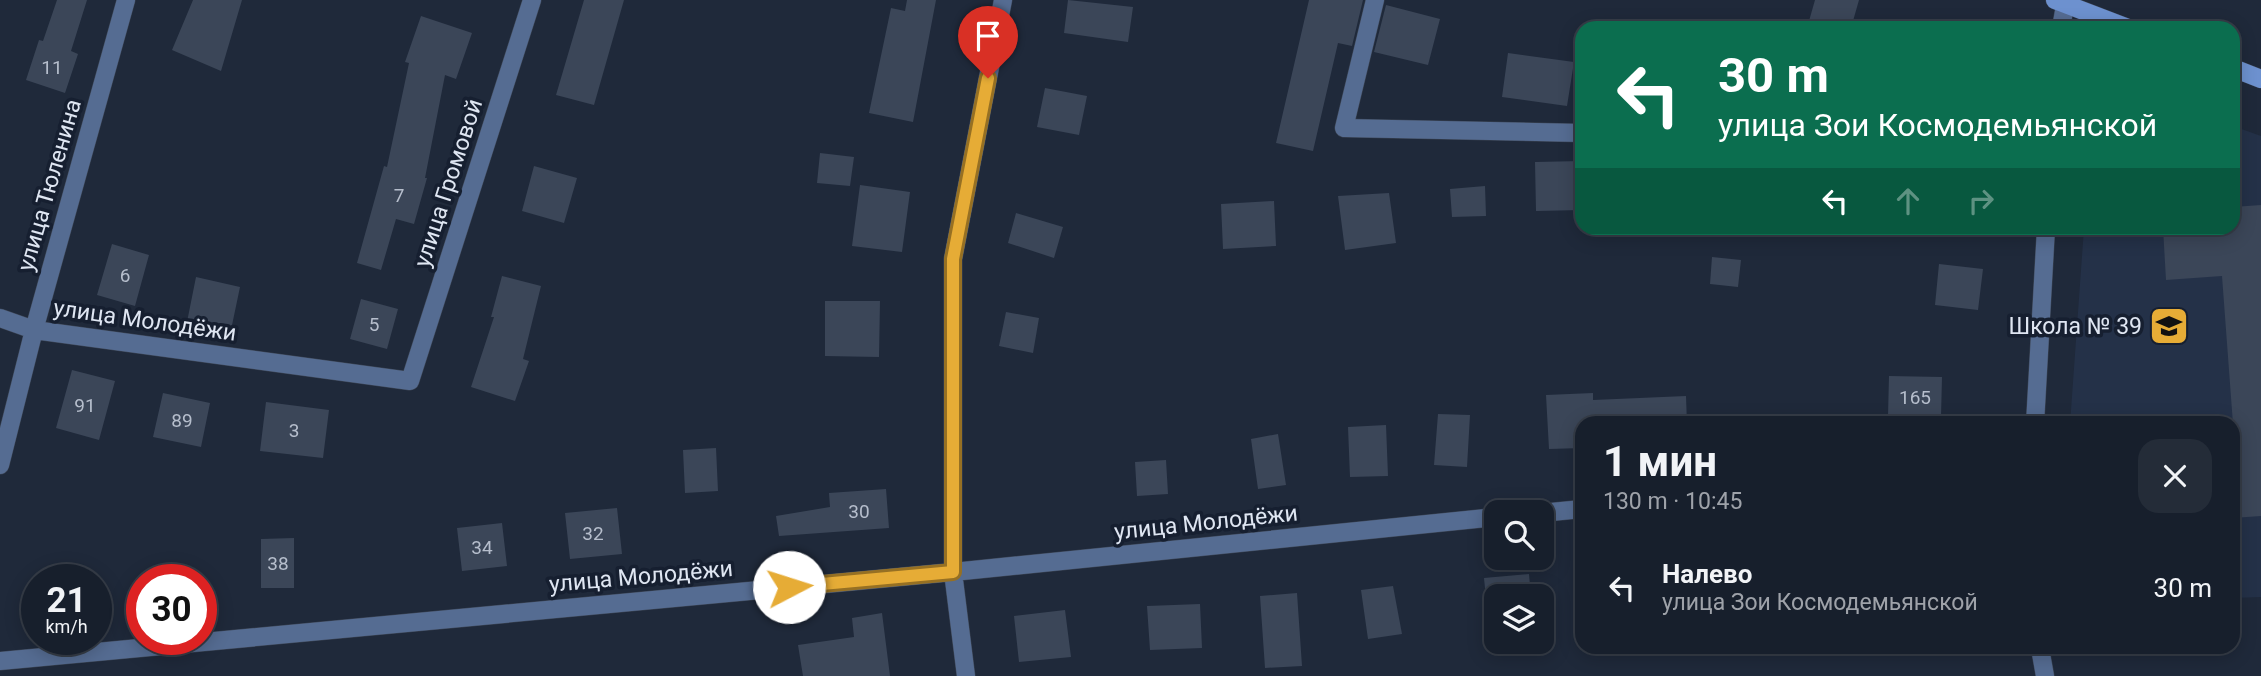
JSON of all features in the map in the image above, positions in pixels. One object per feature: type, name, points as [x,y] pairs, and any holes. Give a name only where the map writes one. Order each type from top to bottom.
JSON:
[{"type":"main road","points":[[2062,1],[2111,21]]},
{"type":"main road","points":[[2240,71],[2261,79]]},
{"type":"street","name":"улица Тюленина","points":[[0,465],[34,330],[126,0]]},
{"type":"street","name":"улица Громовой","points":[[410,381],[532,0]]},
{"type":"street","points":[[966,676],[953,572],[953,259],[1003,0]]},
{"type":"street","points":[[1375,0],[1344,128],[1575,133]]},
{"type":"street","points":[[2061,21],[2062,1]]},
{"type":"street","points":[[2035,416],[2046,235]]},
{"type":"street","name":"улица Молодёжи","points":[[0,318],[34,330],[410,381]]},
{"type":"street","points":[[1554,512],[1575,510]]},
{"type":"street","name":"улица Молодёжи","points":[[0,662],[953,572],[1484,518]]},
{"type":"street","points":[[2041,654],[2045,676]]},
{"type":"shaded area","name":"Школа № 39","points":[[2240,128],[2261,136],[2261,597],[2240,598],[2240,416],[2071,416],[2084,235],[2240,235]]},
{"type":"building","points":[[57,0],[87,0],[71,51],[78,54],[65,93],[26,80],[39,40],[43,41]]},
{"type":"building","points":[[193,0],[242,0],[221,71],[172,50]]},
{"type":"building","points":[[584,0],[624,0],[594,105],[556,95]]},
{"type":"building","points":[[907,0],[936,0],[913,122],[869,113],[891,8],[905,11]]},
{"type":"building","points":[[1068,0],[1133,7],[1128,42],[1064,33]]},
{"type":"building","points":[[1309,0],[1363,0],[1352,46],[1338,43],[1313,151],[1276,143]]},
{"type":"building","points":[[1815,0],[1859,0],[1853,21],[1809,21]]},
{"type":"building","points":[[1386,5],[1440,19],[1428,65],[1374,52]]},
{"type":"building","points":[[421,16],[472,33],[456,79],[445,75],[427,178],[414,224],[396,219],[381,270],[357,263],[384,166],[387,167],[409,63],[405,62]]},
{"type":"building","points":[[1508,53],[1574,62],[1567,106],[1502,97]]},
{"type":"building","points":[[1045,88],[1087,96],[1079,135],[1037,127]]},
{"type":"building","points":[[820,153],[854,157],[850,186],[817,183]]},
{"type":"building","points":[[1575,161],[1575,210],[1536,211],[1535,162]]},
{"type":"building","points":[[534,166],[577,178],[564,223],[522,211]]},
{"type":"building","points":[[860,185],[910,192],[902,252],[852,246]]},
{"type":"building","points":[[1485,186],[1486,216],[1452,217],[1450,189]]},
{"type":"building","points":[[1389,193],[1396,243],[1345,250],[1338,196]]},
{"type":"building","points":[[1274,201],[1276,246],[1223,249],[1221,204]]},
{"type":"building","points":[[2261,205],[2261,516],[2240,518],[2240,416],[2232,416],[2222,276],[2166,280],[2163,235],[2240,235],[2240,206]]},
{"type":"building","points":[[1016,213],[1063,227],[1054,258],[1008,243]]},
{"type":"building","points":[[112,244],[149,255],[135,306],[97,295]]},
{"type":"building","points":[[1712,257],[1741,260],[1738,287],[1710,284]]},
{"type":"building","points":[[1939,264],[1983,269],[1978,310],[1935,305]]},
{"type":"building","points":[[502,276],[541,286],[523,359],[529,361],[515,401],[471,387],[494,317],[491,317]]},
{"type":"building","points":[[196,277],[240,287],[231,330],[187,322]]},
{"type":"building","points":[[361,299],[398,309],[387,349],[350,339]]},
{"type":"building","points":[[825,301],[880,301],[879,357],[825,356]]},
{"type":"building","points":[[1006,312],[1039,318],[1033,353],[999,346]]},
{"type":"building","points":[[72,370],[115,381],[99,440],[56,428]]},
{"type":"building","points":[[1889,376],[1942,377],[1941,416],[1888,416]]},
{"type":"building","points":[[163,393],[210,403],[201,447],[153,437]]},
{"type":"building","points":[[1593,393],[1593,400],[1686,396],[1687,416],[1575,416],[1575,448],[1549,449],[1546,395]]},
{"type":"building","points":[[266,402],[329,410],[323,458],[260,451]]},
{"type":"building","points":[[1438,414],[1470,415],[1467,467],[1434,465]]},
{"type":"building","points":[[1386,425],[1388,476],[1350,477],[1348,427]]},
{"type":"building","points":[[1278,434],[1286,485],[1258,489],[1251,439]]},
{"type":"building","points":[[716,448],[718,491],[685,493],[683,450]]},
{"type":"building","points":[[1166,460],[1168,494],[1137,496],[1135,462]]},
{"type":"building","points":[[886,489],[889,528],[779,536],[776,516],[830,507],[829,493]]},
{"type":"building","points":[[617,508],[622,554],[570,559],[565,513]]},
{"type":"building","points":[[502,523],[507,566],[462,571],[457,528]]},
{"type":"building","points":[[294,538],[294,588],[261,588],[261,539]]},
{"type":"building","points":[[1529,574],[1530,584],[1485,584],[1484,578]]},
{"type":"building","points":[[1393,586],[1402,634],[1368,639],[1361,590]]},
{"type":"building","points":[[1297,593],[1302,666],[1265,668],[1260,596]]},
{"type":"building","points":[[1200,604],[1202,648],[1150,650],[1147,606]]},
{"type":"building","points":[[1065,610],[1071,657],[1019,662],[1014,616]]},
{"type":"building","points":[[882,613],[890,676],[803,676],[798,645],[854,637],[852,618]]},
{"type":"place","name":"Школа № 39","points":[[2169,326]]},
{"type":"route","points":[[789,587],[953,572],[953,259],[988,78]]}]
